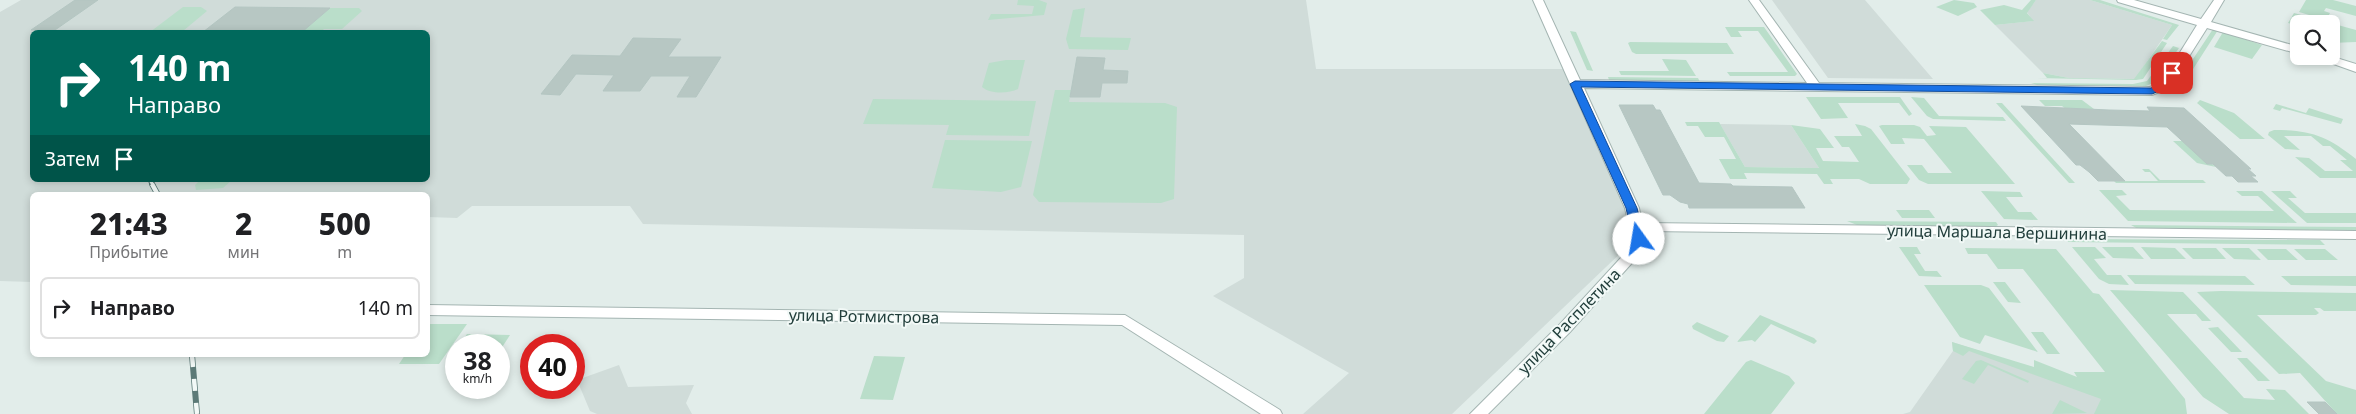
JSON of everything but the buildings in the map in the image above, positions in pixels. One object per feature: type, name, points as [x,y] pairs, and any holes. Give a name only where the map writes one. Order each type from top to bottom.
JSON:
[{"type":"street","name":"улица Расплетина","points":[[1478,414],[1564,328],[1635,251],[1639,239],[1638,227],[1632,208],[1538,0]]},
{"type":"street","points":[[1754,0],[1816,87]]},
{"type":"street","points":[[2122,0],[2290,48]]},
{"type":"street","points":[[1575,84],[2152,91],[2165,85],[2219,0]]},
{"type":"street","points":[[2340,63],[2356,68]]},
{"type":"street","name":"улица Маршала Вершинина","points":[[1638,227],[2356,236]]},
{"type":"street","name":"улица Ротмистрова","points":[[430,310],[1125,320],[1274,414]]},
{"type":"shaded area","points":[[21,0],[1306,0],[1316,69],[1563,69],[1629,217],[1631,239],[1627,247],[1452,414],[1303,414],[1349,373],[1213,296],[1244,278],[1244,235],[643,224],[630,206],[472,206],[457,218],[430,217],[430,192],[30,192],[30,282],[0,281],[0,12]]},
{"type":"shaded area","points":[[1772,0],[1865,0],[1933,79],[1828,78]]},
{"type":"shaded area","points":[[2036,0],[2090,0],[2172,25],[2135,79],[2069,78],[2043,73],[1995,25],[2033,21],[2027,12]]},
{"type":"shaded area","points":[[1720,124],[1791,125],[1819,168],[1745,167]]},
{"type":"shaded area","points":[[1952,342],[2173,414],[1903,414],[1910,412],[1953,351]]},
{"type":"shaded area","points":[[619,365],[628,387],[694,385],[686,403],[692,414],[597,414],[590,411],[585,399],[585,377]]},
{"type":"green space","points":[[1018,0],[1039,0],[1047,3],[1044,15],[988,20],[991,14],[1032,14],[1034,6],[1017,5]]},
{"type":"green space","points":[[1954,0],[1974,3],[1977,7],[1958,16],[1936,7]]},
{"type":"green space","points":[[2031,0],[2036,0],[2027,13],[2034,21],[1995,25],[1980,10],[2004,5],[2022,10]]},
{"type":"green space","points":[[2090,0],[2100,0],[2179,25],[2167,40],[2163,39],[2172,25]]},
{"type":"green space","points":[[2306,0],[2333,0],[2356,6],[2356,16],[2326,8],[2324,11],[2330,13],[2329,15],[2309,15],[2299,12]]},
{"type":"green space","points":[[183,7],[201,7],[207,11],[184,30],[153,30]]},
{"type":"green space","points":[[330,8],[359,8],[362,11],[342,29],[304,30]]},
{"type":"green space","points":[[1085,8],[1080,37],[1131,38],[1128,50],[1069,49],[1066,39],[1073,10]]},
{"type":"green space","points":[[2340,26],[2356,30],[2356,42],[2340,43]]},
{"type":"green space","points":[[1725,27],[1764,27],[1797,74],[1795,76],[1730,76],[1727,72],[1788,72],[1758,31],[1738,31],[1742,37],[1731,37]]},
{"type":"green space","points":[[2213,29],[2218,30],[2181,88],[2177,83]]},
{"type":"green space","points":[[1570,31],[1576,32],[1593,71],[1587,70]]},
{"type":"green space","points":[[2223,32],[2262,45],[2252,59],[2214,47]]},
{"type":"green space","points":[[2162,41],[2167,43],[2143,79],[2136,80],[2036,78],[2047,78],[2043,73],[2069,78],[2134,79]]},
{"type":"green space","points":[[1628,43],[1727,43],[1734,54],[1636,54],[1632,52]]},
{"type":"green space","points":[[2173,46],[2179,48],[2155,82],[2146,86],[2037,85],[2031,83],[2133,84],[2147,81]]},
{"type":"green space","points":[[1662,59],[1686,60],[1696,76],[1621,75],[1619,71],[1669,71]]},
{"type":"green space","points":[[1006,60],[1025,60],[1018,89],[999,93],[982,87],[989,63]]},
{"type":"green space","points":[[1608,77],[1698,78],[1700,82],[1609,80]]},
{"type":"green space","points":[[1055,90],[1071,90],[1069,102],[1165,103],[1177,107],[1174,199],[1161,203],[1039,202],[1033,195]]},
{"type":"green space","points":[[1806,97],[1900,97],[1912,114],[1909,116],[1899,103],[1838,103],[1848,118],[1821,119]]},
{"type":"green space","points":[[1911,97],[1924,98],[1939,116],[2003,117],[2006,121],[1933,119],[1927,116]]},
{"type":"green space","points":[[873,99],[1036,101],[1029,136],[946,135],[949,125],[863,124]]},
{"type":"green space","points":[[2039,100],[2082,100],[2094,109],[2066,109],[2062,106],[2045,106]]},
{"type":"green space","points":[[2200,100],[2234,113],[2265,139],[2240,139],[2197,103]]},
{"type":"green space","points":[[1996,103],[2002,103],[2075,183],[2069,183]]},
{"type":"green space","points":[[2276,104],[2306,113],[2309,108],[2343,119],[2341,124],[2282,108],[2280,111],[2273,109]]},
{"type":"green space","points":[[1685,122],[1719,122],[1745,167],[1819,168],[1791,125],[1820,129],[1834,148],[1816,148],[1823,161],[1859,162],[1849,147],[1842,147],[1834,136],[1862,136],[1855,124],[1865,126],[1871,129],[1910,179],[1907,184],[1870,184],[1859,179],[1830,179],[1833,184],[1824,184],[1817,174],[1744,173],[1747,179],[1730,179],[1719,159],[1736,159],[1724,137],[1705,137],[1698,126],[1687,126]]},
{"type":"green space","points":[[1914,125],[1920,127],[1927,136],[1936,135],[1929,126],[1966,127],[2015,184],[1928,184],[1919,180],[1907,165],[1922,165],[1928,173],[1952,173],[1924,139],[1902,138],[1905,144],[1891,144],[1879,126]]},
{"type":"green space","points":[[2274,130],[2309,133],[2336,145],[2356,159],[2356,178],[2320,178],[2295,157],[2309,158],[2325,171],[2353,171],[2340,160],[2347,160],[2330,146],[2323,146],[2311,136],[2284,136],[2300,150],[2285,149],[2268,135],[2269,132]]},
{"type":"green space","points":[[945,140],[1032,141],[1021,187],[1001,192],[932,188]]},
{"type":"green space","points":[[2173,141],[2182,141],[2216,167],[2197,163]]},
{"type":"green space","points":[[2142,169],[2149,169],[2160,180],[2203,180],[2206,183],[2116,183],[2114,181],[2158,181],[2150,172],[2145,172]]},
{"type":"green space","points":[[198,182],[230,182],[223,188],[196,190],[195,185]]},
{"type":"green space","points":[[2099,190],[2122,190],[2127,195],[2116,196],[2130,210],[2274,211],[2258,196],[2242,196],[2236,191],[2262,191],[2297,223],[2128,221]]},
{"type":"green space","points":[[1981,191],[2020,192],[2023,197],[2006,197],[2018,212],[2031,212],[2038,220],[2004,219]]},
{"type":"green space","points":[[2271,191],[2290,191],[2297,198],[2288,198],[2305,213],[2356,213],[2356,223],[2307,223]]},
{"type":"green space","points":[[1896,210],[1929,210],[1935,218],[1902,218]]},
{"type":"green space","points":[[1847,221],[1996,222],[1998,225],[1995,227],[1857,225]]},
{"type":"green space","points":[[2131,225],[2356,227],[2356,231],[2138,229]]},
{"type":"green space","points":[[2064,239],[2320,240],[2325,245],[2069,242]]},
{"type":"green space","points":[[1899,247],[1917,247],[1921,254],[1914,254],[1925,271],[1937,271],[1942,277],[1919,276]]},
{"type":"green space","points":[[2072,247],[2095,247],[2106,258],[2094,259],[2107,275],[2121,275],[2129,285],[2109,284],[2099,279]]},
{"type":"green space","points":[[2102,247],[2133,247],[2144,259],[2113,258]]},
{"type":"green space","points":[[2141,247],[2175,248],[2186,259],[2151,259]]},
{"type":"green space","points":[[1965,248],[2056,249],[2093,293],[2099,294],[2185,399],[2187,414],[2094,414],[2101,399],[1969,351],[1963,356],[1953,351],[1952,342],[2034,367],[2034,360],[2077,377],[2074,372],[2105,372],[2023,269],[1998,269],[1987,254],[1968,254]]},
{"type":"green space","points":[[2182,248],[2216,248],[2226,259],[2193,259]]},
{"type":"green space","points":[[2222,248],[2249,248],[2261,260],[2234,259]]},
{"type":"green space","points":[[2257,249],[2286,249],[2298,260],[2268,260]]},
{"type":"green space","points":[[2294,249],[2325,249],[2338,260],[2306,260]]},
{"type":"green space","points":[[2127,275],[2245,276],[2255,285],[2135,284]]},
{"type":"green space","points":[[2281,276],[2356,276],[2356,286],[2291,285]]},
{"type":"green space","points":[[1993,282],[2005,282],[2021,303],[2008,302]]},
{"type":"green space","points":[[1924,285],[1981,285],[1989,288],[2038,352],[1985,335],[1980,344],[1960,337]]},
{"type":"green space","points":[[2110,290],[2183,292],[2211,321],[2202,321],[2196,314],[2167,314],[2244,398],[2275,400],[2266,389],[2285,390],[2309,414],[2229,414],[2203,397]]},
{"type":"green space","points":[[2197,292],[2356,293],[2356,311],[2324,311],[2320,308],[2314,308],[2319,313],[2316,315],[2257,315],[2326,381],[2356,390],[2356,414],[2337,414],[2300,373],[2279,374]]},
{"type":"green space","points":[[1760,315],[1817,341],[1814,344],[1771,324],[1755,342],[1752,340],[1737,342]]},
{"type":"green space","points":[[1697,322],[1729,336],[1724,342],[1717,341],[1693,329],[1692,326]]},
{"type":"green space","points":[[430,324],[467,324],[460,334],[445,334],[445,355],[439,364],[399,364],[404,357],[430,357]]},
{"type":"green space","points":[[2218,327],[2242,352],[2231,352],[2208,328]]},
{"type":"green space","points":[[2031,332],[2043,332],[2060,354],[2047,354]]},
{"type":"green space","points":[[874,356],[905,357],[893,400],[860,399]]},
{"type":"green space","points":[[2237,358],[2247,358],[2270,381],[2258,381]]},
{"type":"green space","points":[[1751,360],[1789,376],[1795,383],[1771,414],[1704,414],[1746,362]]},
{"type":"green space","points":[[1981,360],[2029,381],[2028,383],[1988,365],[1974,384],[1962,379],[1976,361]]},
{"type":"green space","points":[[2060,400],[2087,413],[2052,414]]},
{"type":"railway","points":[[152,184],[156,192]]},
{"type":"railway","points":[[192,357],[197,414]]},
{"type":"route","points":[[1639,239],[1638,227],[1632,208],[1575,84],[2152,91],[2165,85],[2172,73]]}]
